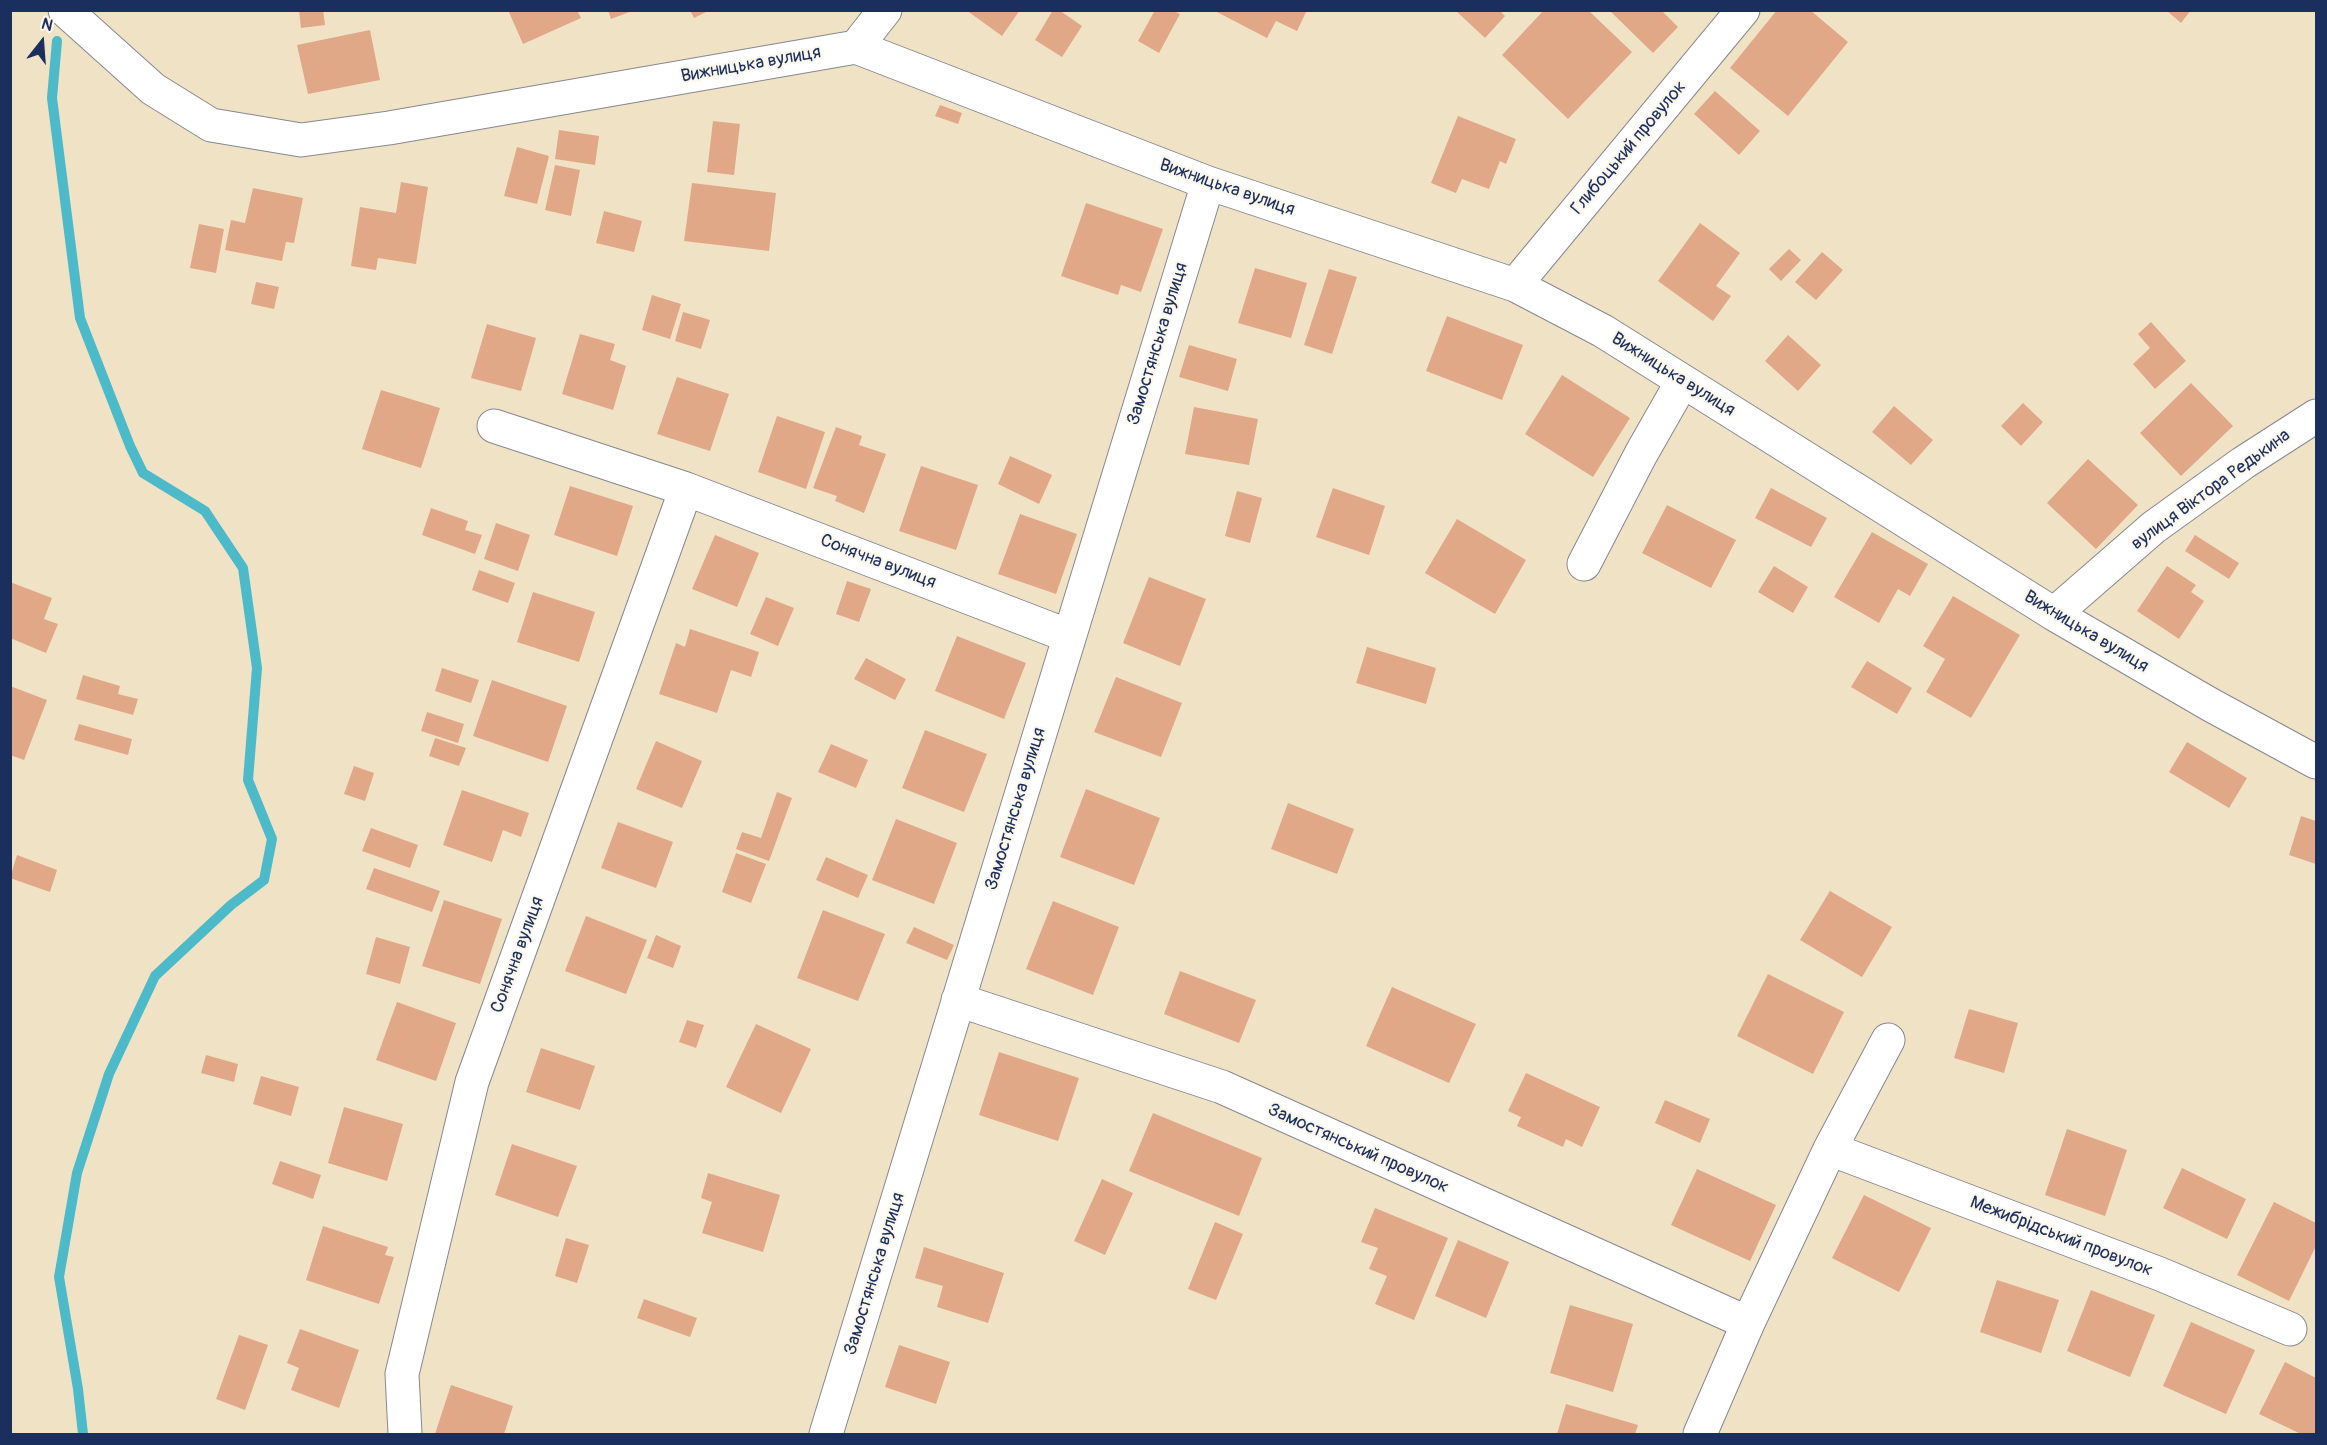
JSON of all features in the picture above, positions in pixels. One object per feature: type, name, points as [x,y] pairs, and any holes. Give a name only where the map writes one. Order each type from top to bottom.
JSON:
[{"type":"street","name":"Вижницька вулиця","points":[[66,10],[153,89],[211,125],[301,140],[401,126],[856,47],[1208,183],[1515,285],[1603,331],[2054,614],[2211,705],[2316,762]]},
{"type":"street","points":[[856,47],[885,10]]},
{"type":"street","name":"Глибоцький провулок","points":[[1515,285],[1743,10]]},
{"type":"street","name":"Замостянська вулиця","points":[[826,1434],[1208,183]]},
{"type":"street","points":[[1584,564],[1641,454],[1682,382]]},
{"type":"street","name":"вулиця Віктора Редькина","points":[[2054,614],[2154,527],[2243,463],[2316,416]]},
{"type":"street","name":"Сонячна вулиця","points":[[494,426],[687,489],[1069,636]]},
{"type":"street","name":"Сонячна вулиця","points":[[405,1434],[402,1374],[472,1083],[687,489]]},
{"type":"street","name":"Замостянський провулок","points":[[958,1000],[1222,1087],[1748,1323]]},
{"type":"street","points":[[1700,1434],[1748,1323],[1830,1149],[1888,1040]]},
{"type":"street","name":"Межибрідський провулок","points":[[1830,1149],[2160,1274],[2290,1329]]},
{"type":"building","points":[[299,10],[323,10],[325,25],[301,28]]},
{"type":"building","points":[[508,10],[577,10],[581,18],[523,44]]},
{"type":"building","points":[[608,10],[632,10],[632,11],[611,19]]},
{"type":"building","points":[[690,10],[710,10],[694,18]]},
{"type":"building","points":[[966,10],[1020,10],[1002,36]]},
{"type":"building","points":[[1053,10],[1059,10],[1082,26],[1062,57],[1035,40]]},
{"type":"building","points":[[1155,10],[1172,10],[1180,14],[1159,53],[1138,41]]},
{"type":"building","points":[[1213,10],[1307,10],[1297,31],[1276,21],[1267,38]]},
{"type":"building","points":[[1455,10],[1499,10],[1505,16],[1485,38]]},
{"type":"building","points":[[1544,10],[1588,10],[1632,52],[1568,119],[1502,55]]},
{"type":"building","points":[[1609,10],[1661,10],[1678,27],[1653,53]]},
{"type":"building","points":[[1777,10],[1810,10],[1848,42],[1788,116],[1730,68]]},
{"type":"building","points":[[2166,10],[2191,10],[2181,23]]},
{"type":"building","points":[[370,30],[380,80],[308,94],[297,45]]},
{"type":"building","points":[[1715,91],[1760,131],[1739,155],[1694,114]]},
{"type":"building","points":[[940,105],[962,113],[958,124],[935,116]]},
{"type":"building","points":[[1458,116],[1516,139],[1506,164],[1500,161],[1489,189],[1462,179],[1456,193],[1431,183]]},
{"type":"building","points":[[713,121],[740,124],[734,175],[707,172]]},
{"type":"building","points":[[559,130],[599,136],[595,165],[555,159]]},
{"type":"building","points":[[517,147],[549,156],[537,204],[504,196]]},
{"type":"building","points":[[555,165],[580,170],[571,216],[545,210]]},
{"type":"building","points":[[401,182],[428,187],[416,264],[378,258],[376,270],[351,266],[360,207],[396,213]]},
{"type":"building","points":[[692,183],[776,193],[769,251],[684,241]]},
{"type":"building","points":[[253,188],[303,198],[294,243],[286,242],[282,261],[225,250],[231,220],[245,223]]},
{"type":"building","points":[[1086,203],[1163,229],[1141,292],[1121,285],[1118,295],[1061,276]]},
{"type":"building","points":[[604,211],[642,221],[634,252],[596,243]]},
{"type":"building","points":[[1700,223],[1740,253],[1716,286],[1731,296],[1713,321],[1658,281]]},
{"type":"building","points":[[199,224],[224,229],[216,273],[190,268]]},
{"type":"building","points":[[1789,249],[1801,260],[1781,281],[1769,269]]},
{"type":"building","points":[[1822,252],[1843,270],[1816,300],[1795,282]]},
{"type":"building","points":[[1255,268],[1307,283],[1291,338],[1238,323]]},
{"type":"building","points":[[1329,269],[1357,277],[1332,354],[1304,345]]},
{"type":"building","points":[[256,282],[279,287],[274,309],[251,304]]},
{"type":"building","points":[[652,295],[681,304],[670,339],[642,330]]},
{"type":"building","points":[[683,312],[710,320],[701,349],[675,341]]},
{"type":"building","points":[[1447,316],[1523,345],[1502,400],[1426,371]]},
{"type":"building","points":[[2151,322],[2186,361],[2155,389],[2133,364],[2150,348],[2138,334]]},
{"type":"building","points":[[487,324],[536,338],[521,391],[471,378]]},
{"type":"building","points":[[580,334],[615,344],[610,360],[626,366],[613,410],[562,394]]},
{"type":"building","points":[[1788,335],[1821,365],[1798,391],[1765,361]]},
{"type":"building","points":[[1189,345],[1237,359],[1228,391],[1179,377]]},
{"type":"building","points":[[1562,375],[1630,418],[1593,477],[1525,434]]},
{"type":"building","points":[[677,377],[729,394],[710,451],[657,434]]},
{"type":"building","points":[[2191,383],[2233,426],[2181,476],[2140,433]]},
{"type":"building","points":[[381,390],[440,408],[421,468],[362,449]]},
{"type":"building","points":[[2023,403],[2043,422],[2021,446],[2001,426]]},
{"type":"building","points":[[1894,406],[1933,440],[1911,465],[1872,432]]},
{"type":"building","points":[[1194,407],[1258,419],[1249,465],[1185,454]]},
{"type":"building","points":[[777,416],[825,432],[806,489],[758,472]]},
{"type":"building","points":[[836,427],[862,436],[859,445],[886,454],[864,513],[835,501],[837,496],[813,488]]},
{"type":"building","points":[[1010,456],[1052,475],[1039,504],[998,484]]},
{"type":"building","points":[[2088,459],[2138,505],[2096,549],[2047,503]]},
{"type":"building","points":[[921,466],[978,485],[956,550],[899,531]]},
{"type":"building","points":[[570,486],[633,506],[617,556],[554,535]]},
{"type":"building","points":[[1333,488],[1385,506],[1369,555],[1316,537]]},
{"type":"building","points":[[1771,488],[1827,518],[1811,547],[1755,518]]},
{"type":"building","points":[[1237,491],[1262,498],[1250,543],[1225,536]]},
{"type":"building","points":[[1667,505],[1736,540],[1711,588],[1642,553]]},
{"type":"building","points":[[431,508],[468,521],[465,530],[482,535],[475,554],[422,535]]},
{"type":"building","points":[[1020,514],[1077,534],[1056,594],[998,574]]},
{"type":"building","points":[[1457,519],[1526,560],[1495,614],[1425,573]]},
{"type":"building","points":[[496,523],[530,535],[518,571],[484,559]]},
{"type":"building","points":[[1872,532],[1928,564],[1910,596],[1898,589],[1879,623],[1834,597]]},
{"type":"building","points":[[715,535],[759,553],[737,607],[692,589]]},
{"type":"building","points":[[2195,535],[2239,563],[2229,579],[2185,551]]},
{"type":"building","points":[[1774,566],[1808,587],[1793,613],[1758,592]]},
{"type":"building","points":[[2167,566],[2196,585],[2191,592],[2204,601],[2179,639],[2137,611]]},
{"type":"building","points":[[479,570],[515,583],[508,603],[472,590]]},
{"type":"building","points":[[1149,577],[1206,599],[1180,666],[1123,643]]},
{"type":"building","points":[[847,581],[871,589],[859,622],[836,614]]},
{"type":"building","points":[[10,582],[52,598],[44,619],[58,624],[46,653],[10,638]]},
{"type":"building","points":[[533,592],[595,612],[579,662],[517,642]]},
{"type":"building","points":[[1953,596],[2020,635],[1971,718],[1926,692],[1945,659],[1923,646]]},
{"type":"building","points":[[766,597],[794,608],[778,646],[750,634]]},
{"type":"building","points":[[690,629],[759,652],[751,677],[731,670],[717,713],[659,694],[676,643],[685,647]]},
{"type":"building","points":[[957,636],[1026,663],[1004,719],[935,691]]},
{"type":"building","points":[[1367,647],[1436,668],[1426,704],[1356,683]]},
{"type":"building","points":[[866,658],[906,679],[895,700],[854,679]]},
{"type":"building","points":[[1867,661],[1912,688],[1897,714],[1851,687]]},
{"type":"building","points":[[442,668],[479,680],[471,703],[435,691]]},
{"type":"building","points":[[83,675],[120,686],[118,694],[138,699],[133,715],[76,699]]},
{"type":"building","points":[[1116,677],[1182,703],[1161,757],[1094,732]]},
{"type":"building","points":[[492,680],[567,706],[548,762],[473,736]]},
{"type":"building","points":[[10,686],[47,700],[24,760],[10,755]]},
{"type":"building","points":[[427,712],[464,724],[458,743],[421,731]]},
{"type":"building","points":[[79,724],[132,739],[128,755],[74,740]]},
{"type":"building","points":[[925,730],[987,754],[964,812],[902,788]]},
{"type":"building","points":[[435,738],[466,748],[459,766],[429,756]]},
{"type":"building","points":[[656,741],[702,761],[682,808],[636,789]]},
{"type":"building","points":[[2187,742],[2247,778],[2229,808],[2169,772]]},
{"type":"building","points":[[831,744],[868,760],[856,788],[818,772]]},
{"type":"building","points":[[354,766],[374,773],[365,801],[344,794]]},
{"type":"building","points":[[1086,789],[1160,818],[1134,885],[1060,857]]},
{"type":"building","points":[[462,790],[529,813],[521,837],[503,830],[492,862],[443,845]]},
{"type":"building","points":[[777,792],[792,798],[769,861],[736,849],[742,832],[761,838]]},
{"type":"building","points":[[1288,803],[1354,829],[1337,874],[1271,849]]},
{"type":"building","points":[[2301,816],[2316,821],[2316,864],[2289,855]]},
{"type":"building","points":[[896,819],[957,843],[934,904],[872,880]]},
{"type":"building","points":[[618,822],[673,842],[656,888],[601,868]]},
{"type":"building","points":[[371,828],[418,845],[410,868],[362,851]]},
{"type":"building","points":[[736,853],[766,864],[751,903],[722,892]]},
{"type":"building","points":[[17,855],[57,870],[50,892],[10,878]]},
{"type":"building","points":[[826,857],[868,875],[858,898],[816,880]]},
{"type":"building","points":[[374,868],[440,891],[432,912],[366,889]]},
{"type":"building","points":[[1830,891],[1892,927],[1862,977],[1800,940]]},
{"type":"building","points":[[444,900],[502,919],[480,984],[422,966]]},
{"type":"building","points":[[1053,901],[1119,927],[1093,995],[1026,969]]},
{"type":"building","points":[[823,910],[885,934],[858,1001],[797,978]]},
{"type":"building","points":[[586,916],[647,940],[626,994],[565,971]]},
{"type":"building","points":[[914,927],[954,945],[947,960],[906,943]]},
{"type":"building","points":[[656,935],[681,946],[673,968],[647,958]]},
{"type":"building","points":[[376,937],[410,947],[400,984],[366,974]]},
{"type":"building","points":[[1180,971],[1256,1000],[1239,1043],[1164,1014]]},
{"type":"building","points":[[1768,974],[1844,1012],[1813,1074],[1737,1036]]},
{"type":"building","points":[[1392,987],[1476,1024],[1449,1083],[1366,1046]]},
{"type":"building","points":[[397,1002],[456,1023],[436,1081],[376,1060]]},
{"type":"building","points":[[1969,1009],[2018,1023],[2004,1073],[1954,1058]]},
{"type":"building","points":[[687,1020],[704,1025],[696,1048],[679,1042]]},
{"type":"building","points":[[756,1024],[811,1049],[781,1113],[726,1087]]},
{"type":"building","points":[[541,1048],[595,1066],[580,1110],[526,1092]]},
{"type":"building","points":[[999,1052],[1079,1078],[1058,1141],[979,1115]]},
{"type":"building","points":[[206,1055],[238,1064],[234,1082],[201,1073]]},
{"type":"building","points":[[1526,1073],[1600,1107],[1582,1147],[1566,1139],[1563,1147],[1517,1126],[1521,1117],[1508,1111]]},
{"type":"building","points":[[261,1076],[299,1087],[291,1116],[253,1104]]},
{"type":"building","points":[[1665,1100],[1710,1119],[1700,1143],[1655,1123]]},
{"type":"building","points":[[344,1107],[403,1124],[387,1181],[328,1163]]},
{"type":"building","points":[[1153,1113],[1262,1158],[1239,1216],[1129,1171]]},
{"type":"building","points":[[2067,1129],[2127,1150],[2105,1216],[2045,1195]]},
{"type":"building","points":[[512,1144],[577,1166],[558,1217],[495,1195]]},
{"type":"building","points":[[280,1161],[321,1175],[313,1199],[272,1184]]},
{"type":"building","points":[[2182,1168],[2246,1199],[2227,1239],[2163,1208]]},
{"type":"building","points":[[1697,1169],[1776,1205],[1750,1261],[1671,1225]]},
{"type":"building","points":[[708,1173],[780,1195],[763,1252],[702,1233],[712,1202],[701,1198]]},
{"type":"building","points":[[1102,1179],[1133,1193],[1105,1255],[1074,1241]]},
{"type":"building","points":[[1864,1195],[1931,1228],[1899,1292],[1832,1258]]},
{"type":"building","points":[[2274,1202],[2316,1223],[2316,1246],[2289,1301],[2237,1275]]},
{"type":"building","points":[[1375,1208],[1448,1238],[1414,1320],[1375,1304],[1387,1276],[1369,1269],[1378,1248],[1361,1242]]},
{"type":"building","points":[[1215,1222],[1243,1234],[1216,1300],[1188,1289]]},
{"type":"building","points":[[323,1226],[388,1247],[385,1255],[394,1257],[379,1304],[306,1280]]},
{"type":"building","points":[[566,1238],[589,1245],[577,1283],[555,1276]]},
{"type":"building","points":[[1458,1240],[1509,1262],[1486,1318],[1435,1296]]},
{"type":"building","points":[[924,1247],[1004,1273],[988,1323],[937,1307],[943,1286],[915,1278]]},
{"type":"building","points":[[1997,1280],[2059,1300],[2041,1353],[1980,1332]]},
{"type":"building","points":[[2091,1290],[2155,1315],[2130,1377],[2067,1351]]},
{"type":"building","points":[[644,1299],[697,1318],[690,1337],[637,1318]]},
{"type":"building","points":[[1570,1305],[1633,1324],[1613,1392],[1550,1373]]},
{"type":"building","points":[[2191,1322],[2255,1350],[2226,1414],[2163,1386]]},
{"type":"building","points":[[300,1329],[359,1350],[339,1408],[291,1390],[299,1368],[287,1363]]},
{"type":"building","points":[[239,1335],[268,1345],[245,1410],[216,1399]]},
{"type":"building","points":[[899,1345],[950,1362],[936,1404],[885,1387]]},
{"type":"building","points":[[2285,1362],[2316,1378],[2316,1434],[2301,1434],[2259,1414]]},
{"type":"building","points":[[451,1385],[513,1406],[504,1434],[435,1434]]},
{"type":"building","points":[[1566,1404],[1638,1425],[1635,1434],[1557,1434]]},
{"type":"waterway","points":[[57,41],[52,98],[80,318],[130,446],[143,473],[205,511],[243,568],[257,668],[248,780],[272,839],[264,880],[231,905],[155,976],[109,1074],[77,1173],[59,1277],[78,1389],[83,1434]]}]
